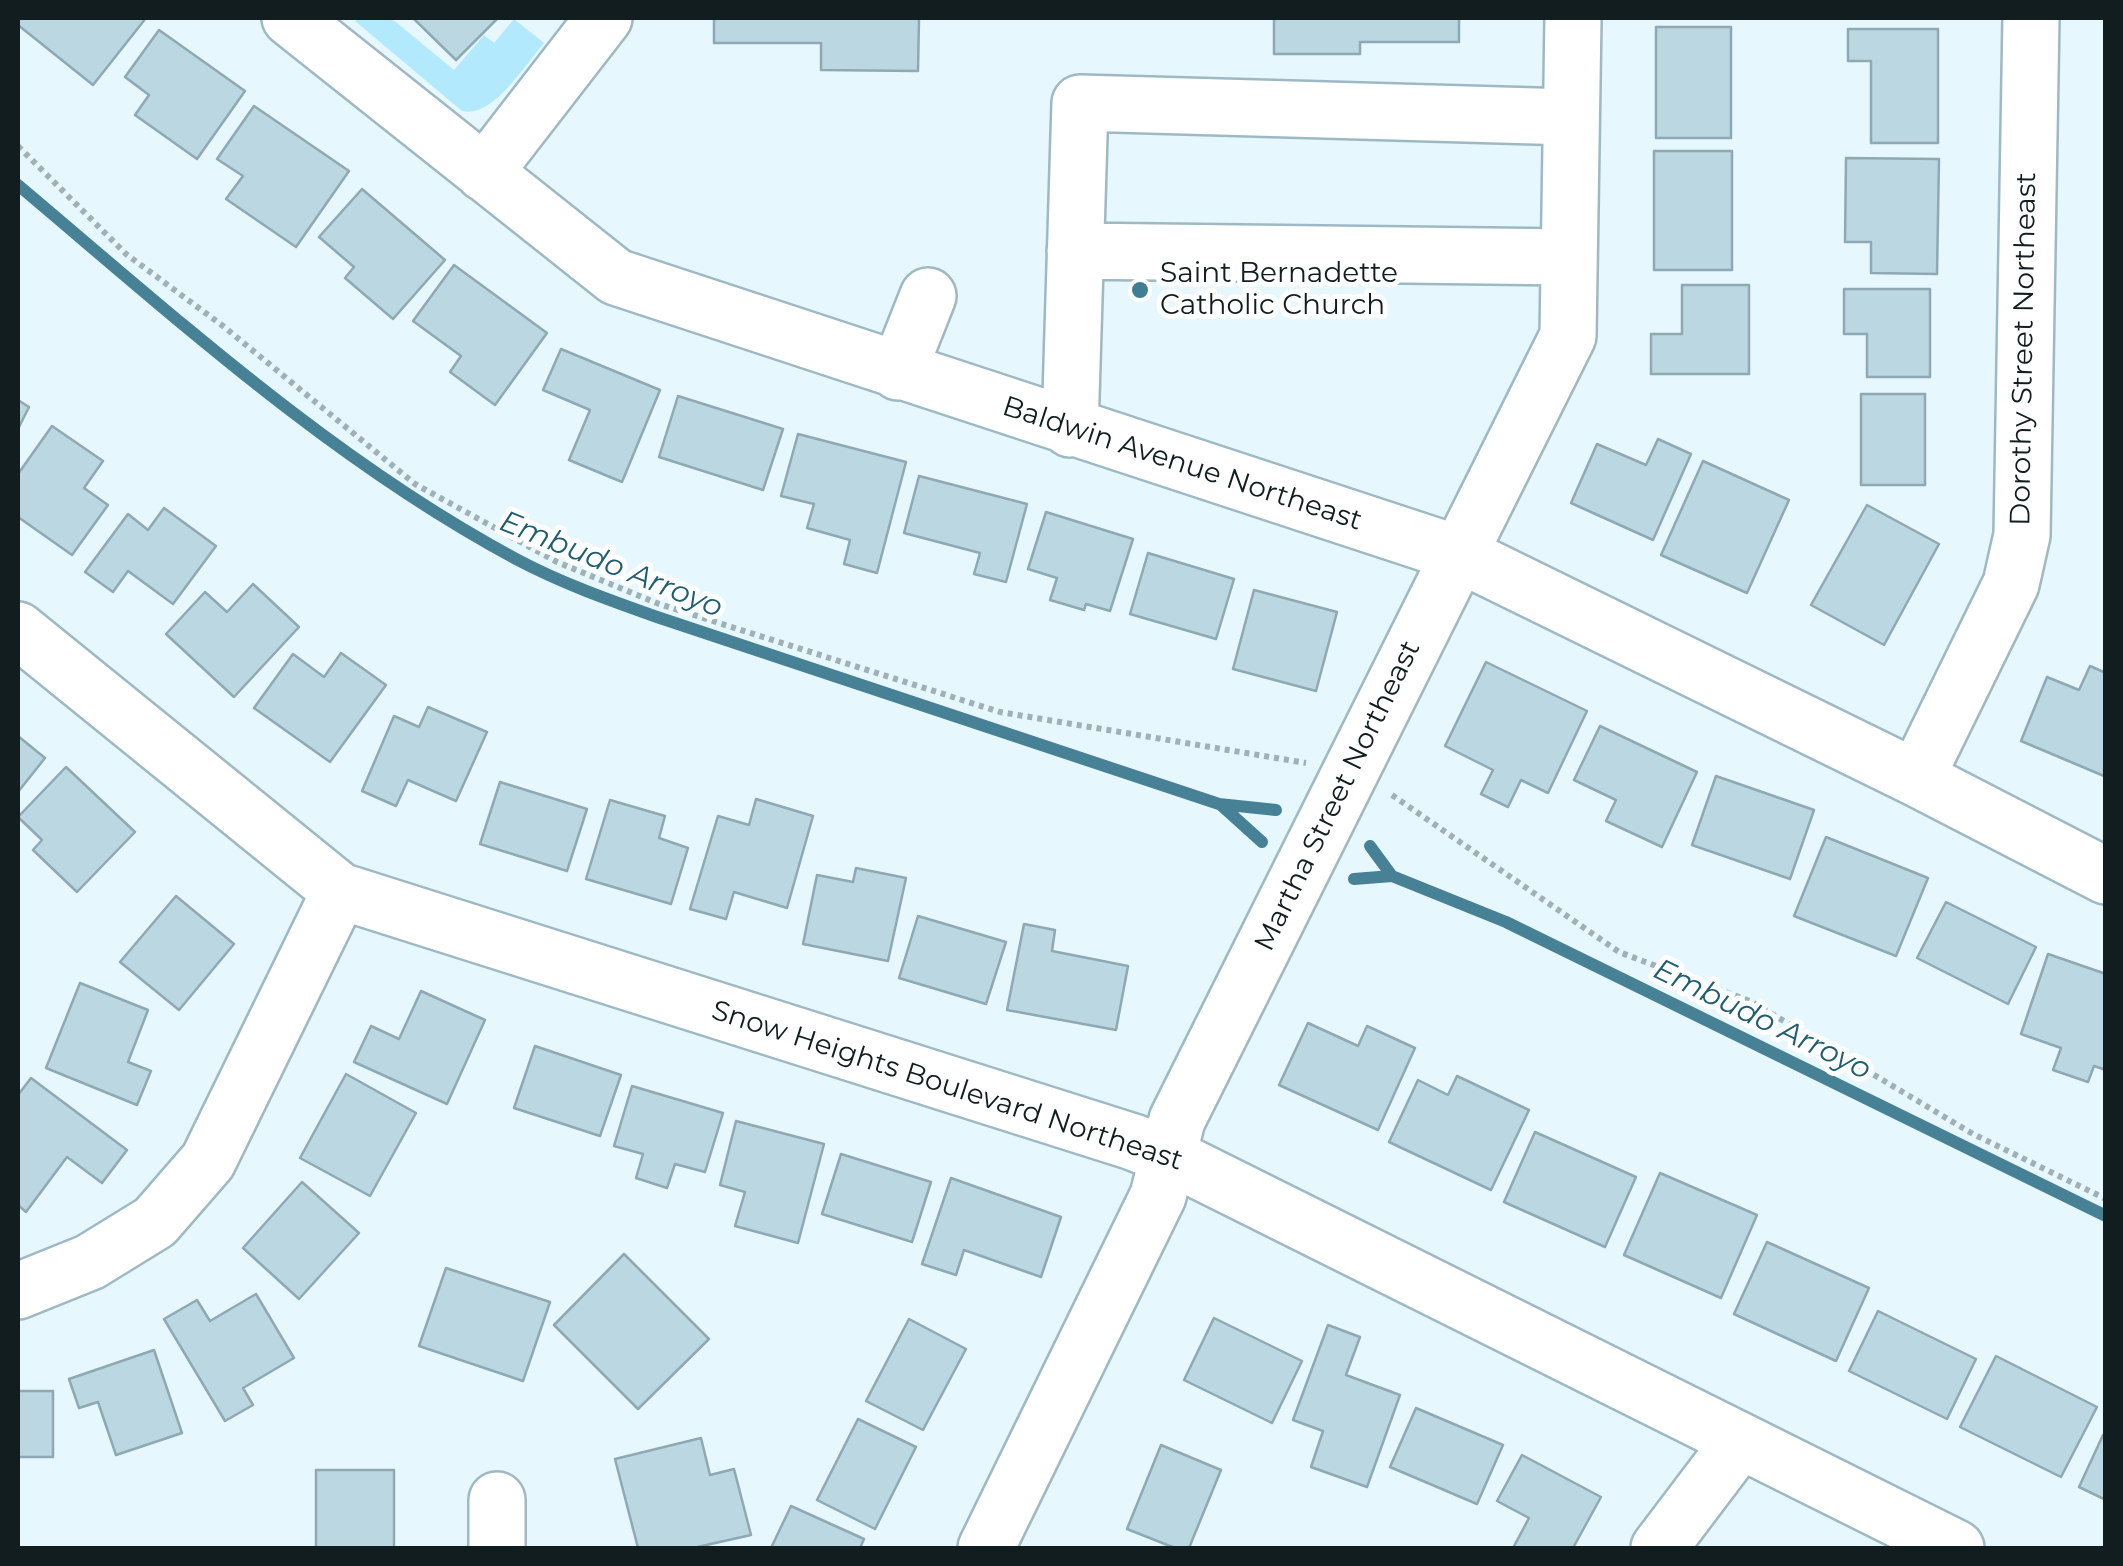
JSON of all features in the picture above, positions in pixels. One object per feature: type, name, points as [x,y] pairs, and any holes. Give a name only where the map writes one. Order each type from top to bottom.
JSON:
[{"type":"street","name":"Baldwin Avenue Northeast","points":[[290,18],[616,278],[1459,554],[1916,778],[2106,876]]},
{"type":"street","points":[[484,173],[604,18]]},
{"type":"street","name":"Martha Street Northeast","points":[[986,1548],[1158,1196],[1176,1120],[1568,336],[1573,18]]},
{"type":"street","name":"Dorothy Street Northeast","points":[[1916,778],[2011,584],[2022,535],[2031,18]]},
{"type":"street","points":[[1070,429],[1080,104],[1571,118]]},
{"type":"street","points":[[1075,252],[1569,258]]},
{"type":"street","points":[[898,372],[928,296]]},
{"type":"street","name":"Snow Heights Boulevard Northeast","points":[[18,630],[340,891],[1169,1156],[1956,1548]]},
{"type":"street","points":[[18,1292],[90,1262],[155,1222],[208,1161],[340,891]]},
{"type":"street","points":[[1660,1548],[1740,1441]]},
{"type":"path","points":[[18,146],[126,254],[224,326],[415,484],[557,562],[658,604],[1000,712],[1350,774],[1380,786],[1619,952],[1752,1002],[1973,1134],[2106,1199]]},
{"type":"shaded area","points":[[391,18],[454,70],[484,35],[494,43],[514,19],[544,43],[496,99],[485,107],[462,111],[355,21]]},
{"type":"building","points":[[18,18],[146,18],[93,85],[18,25]]},
{"type":"building","points":[[413,18],[498,18],[456,60]]},
{"type":"building","points":[[714,18],[919,18],[918,71],[821,70],[821,43],[714,43]]},
{"type":"building","points":[[1274,18],[1459,18],[1459,42],[1360,42],[1360,54],[1274,54]]},
{"type":"building","points":[[1656,27],[1731,27],[1731,138],[1656,138]]},
{"type":"building","points":[[1848,29],[1938,29],[1938,143],[1871,143],[1871,61],[1848,61]]},
{"type":"building","points":[[159,30],[245,91],[197,159],[135,115],[149,95],[125,77]]},
{"type":"building","points":[[254,106],[349,171],[296,247],[226,199],[243,176],[217,159]]},
{"type":"building","points":[[1654,151],[1732,151],[1732,270],[1654,270]]},
{"type":"building","points":[[1846,158],[1939,159],[1937,274],[1871,273],[1871,242],[1845,242]]},
{"type":"building","points":[[362,189],[445,260],[393,319],[345,278],[354,267],[319,237]]},
{"type":"building","points":[[454,265],[547,333],[495,405],[450,372],[461,356],[413,321]]},
{"type":"building","points":[[1682,285],[1749,285],[1749,374],[1651,374],[1651,334],[1682,334]]},
{"type":"building","points":[[1844,289],[1930,289],[1930,377],[1867,377],[1867,334],[1844,334]]},
{"type":"building","points":[[561,349],[660,390],[622,482],[569,460],[590,410],[543,390]]},
{"type":"building","points":[[1861,394],[1925,394],[1925,485],[1861,485]]},
{"type":"building","points":[[678,396],[783,429],[763,490],[659,457]]},
{"type":"building","points":[[18,400],[29,407],[18,429]]},
{"type":"building","points":[[52,426],[103,461],[84,488],[108,505],[72,555],[18,517],[18,474]]},
{"type":"building","points":[[798,434],[906,462],[877,573],[844,564],[850,540],[807,528],[814,504],[781,496]]},
{"type":"building","points":[[1658,439],[1691,454],[1653,540],[1571,503],[1597,444],[1646,465]]},
{"type":"building","points":[[1703,461],[1789,500],[1747,593],[1661,555]]},
{"type":"building","points":[[919,476],[1027,504],[1006,582],[974,574],[980,553],[904,533]]},
{"type":"building","points":[[1867,505],[1939,544],[1884,645],[1811,605]]},
{"type":"building","points":[[164,508],[216,546],[173,604],[128,571],[113,592],[85,572],[128,514],[148,530]]},
{"type":"building","points":[[1046,512],[1133,539],[1110,611],[1086,604],[1084,610],[1050,600],[1057,578],[1028,569]]},
{"type":"building","points":[[1148,553],[1234,579],[1216,639],[1130,614]]},
{"type":"building","points":[[253,584],[299,627],[234,697],[166,634],[205,592],[227,612]]},
{"type":"building","points":[[1254,590],[1337,612],[1316,691],[1233,669]]},
{"type":"building","points":[[341,653],[386,685],[330,762],[254,708],[293,654],[324,677]]},
{"type":"building","points":[[1486,662],[1587,711],[1548,793],[1521,780],[1508,807],[1481,794],[1493,770],[1445,746]]},
{"type":"building","points":[[2090,666],[2106,673],[2104,776],[2021,741],[2047,677],[2079,690]]},
{"type":"building","points":[[428,707],[487,732],[456,801],[408,780],[396,806],[362,791],[394,716],[419,727]]},
{"type":"building","points":[[1600,726],[1697,772],[1662,847],[1606,821],[1616,800],[1574,780]]},
{"type":"building","points":[[18,736],[45,758],[18,792]]},
{"type":"building","points":[[66,767],[135,832],[77,892],[33,850],[42,840],[18,817]]},
{"type":"building","points":[[1716,776],[1814,810],[1790,879],[1692,845]]},
{"type":"building","points":[[500,782],[587,809],[567,871],[480,844]]},
{"type":"building","points":[[756,799],[813,816],[787,908],[734,892],[726,919],[690,909],[718,816],[749,825]]},
{"type":"building","points":[[610,800],[665,816],[659,838],[688,848],[671,904],[586,879]]},
{"type":"building","points":[[1826,837],[1928,878],[1896,956],[1794,916]]},
{"type":"building","points":[[856,868],[906,878],[888,961],[803,944],[817,875],[853,882]]},
{"type":"building","points":[[176,896],[234,944],[179,1010],[120,962]]},
{"type":"building","points":[[1946,902],[2036,947],[2008,1004],[1917,958]]},
{"type":"building","points":[[918,916],[1006,942],[986,1004],[899,978]]},
{"type":"building","points":[[1024,924],[1055,930],[1052,951],[1128,966],[1116,1030],[1007,1010]]},
{"type":"building","points":[[2048,954],[2106,974],[2106,1070],[2094,1066],[2088,1082],[2053,1070],[2061,1048],[2021,1034]]},
{"type":"building","points":[[80,983],[148,1010],[128,1062],[151,1071],[137,1105],[46,1068]]},
{"type":"building","points":[[421,991],[485,1020],[447,1104],[354,1062],[371,1026],[399,1039]]},
{"type":"building","points":[[1308,1023],[1358,1046],[1367,1026],[1415,1048],[1378,1130],[1279,1085]]},
{"type":"building","points":[[535,1046],[621,1075],[600,1136],[514,1108]]},
{"type":"building","points":[[346,1074],[416,1113],[370,1196],[300,1158]]},
{"type":"building","points":[[1457,1076],[1529,1110],[1491,1190],[1389,1142],[1418,1080],[1448,1095]]},
{"type":"building","points":[[31,1078],[127,1150],[102,1183],[67,1157],[26,1212],[18,1205],[18,1095]]},
{"type":"building","points":[[632,1086],[723,1113],[705,1172],[675,1164],[667,1188],[636,1178],[643,1154],[614,1146]]},
{"type":"building","points":[[736,1121],[824,1144],[798,1243],[735,1226],[745,1192],[720,1185]]},
{"type":"building","points":[[1535,1132],[1636,1177],[1605,1247],[1504,1202]]},
{"type":"building","points":[[841,1154],[931,1182],[912,1242],[822,1214]]},
{"type":"building","points":[[1660,1173],[1757,1215],[1721,1298],[1624,1255]]},
{"type":"building","points":[[951,1178],[1061,1217],[1041,1277],[964,1250],[956,1275],[922,1264]]},
{"type":"building","points":[[302,1182],[359,1233],[299,1299],[243,1248]]},
{"type":"building","points":[[1767,1242],[1869,1288],[1836,1361],[1734,1314]]},
{"type":"building","points":[[624,1254],[709,1339],[638,1409],[554,1325]]},
{"type":"building","points":[[446,1268],[550,1302],[523,1381],[419,1346]]},
{"type":"building","points":[[256,1294],[294,1358],[243,1388],[253,1405],[225,1421],[164,1319],[197,1300],[210,1321]]},
{"type":"building","points":[[1878,1311],[1976,1359],[1947,1419],[1849,1371]]},
{"type":"building","points":[[1214,1318],[1302,1361],[1272,1423],[1184,1380]]},
{"type":"building","points":[[909,1319],[966,1349],[923,1430],[866,1401]]},
{"type":"building","points":[[1328,1325],[1360,1337],[1346,1375],[1400,1395],[1367,1487],[1311,1467],[1323,1431],[1293,1420]]},
{"type":"building","points":[[154,1350],[182,1433],[116,1455],[98,1402],[79,1408],[69,1379]]},
{"type":"building","points":[[1996,1356],[2097,1407],[2061,1477],[1960,1427]]},
{"type":"building","points":[[18,1391],[53,1391],[53,1457],[18,1457]]},
{"type":"building","points":[[1416,1408],[1503,1445],[1477,1504],[1390,1467]]},
{"type":"building","points":[[858,1419],[916,1447],[875,1529],[817,1500]]},
{"type":"building","points":[[2103,1435],[2106,1436],[2106,1500],[2079,1487]]},
{"type":"building","points":[[701,1438],[710,1475],[734,1469],[751,1535],[693,1548],[638,1548],[615,1459]]},
{"type":"building","points":[[1161,1445],[1221,1470],[1189,1548],[1175,1548],[1127,1529]]},
{"type":"building","points":[[1522,1455],[1601,1497],[1573,1548],[1513,1548],[1529,1518],[1497,1501]]},
{"type":"building","points":[[316,1470],[394,1470],[394,1548],[316,1548]]},
{"type":"building","points":[[791,1506],[864,1539],[860,1548],[771,1548]]},
{"type":"waterway","name":"Embudo Arroyo","points":[[18,185],[197,336],[320,433],[449,520],[533,568],[657,617],[1219,804],[1276,810]]},
{"type":"waterway","name":"Embudo Arroyo","points":[[1221,805],[1262,842]]},
{"type":"waterway","name":"Embudo Arroyo","points":[[1370,846],[1392,876]]},
{"type":"waterway","name":"Embudo Arroyo","points":[[1354,879],[1392,876],[1506,922],[2106,1216]]},
{"type":"place","name":"Saint Bernadette Catholic Church","points":[[1140,290]]}]
